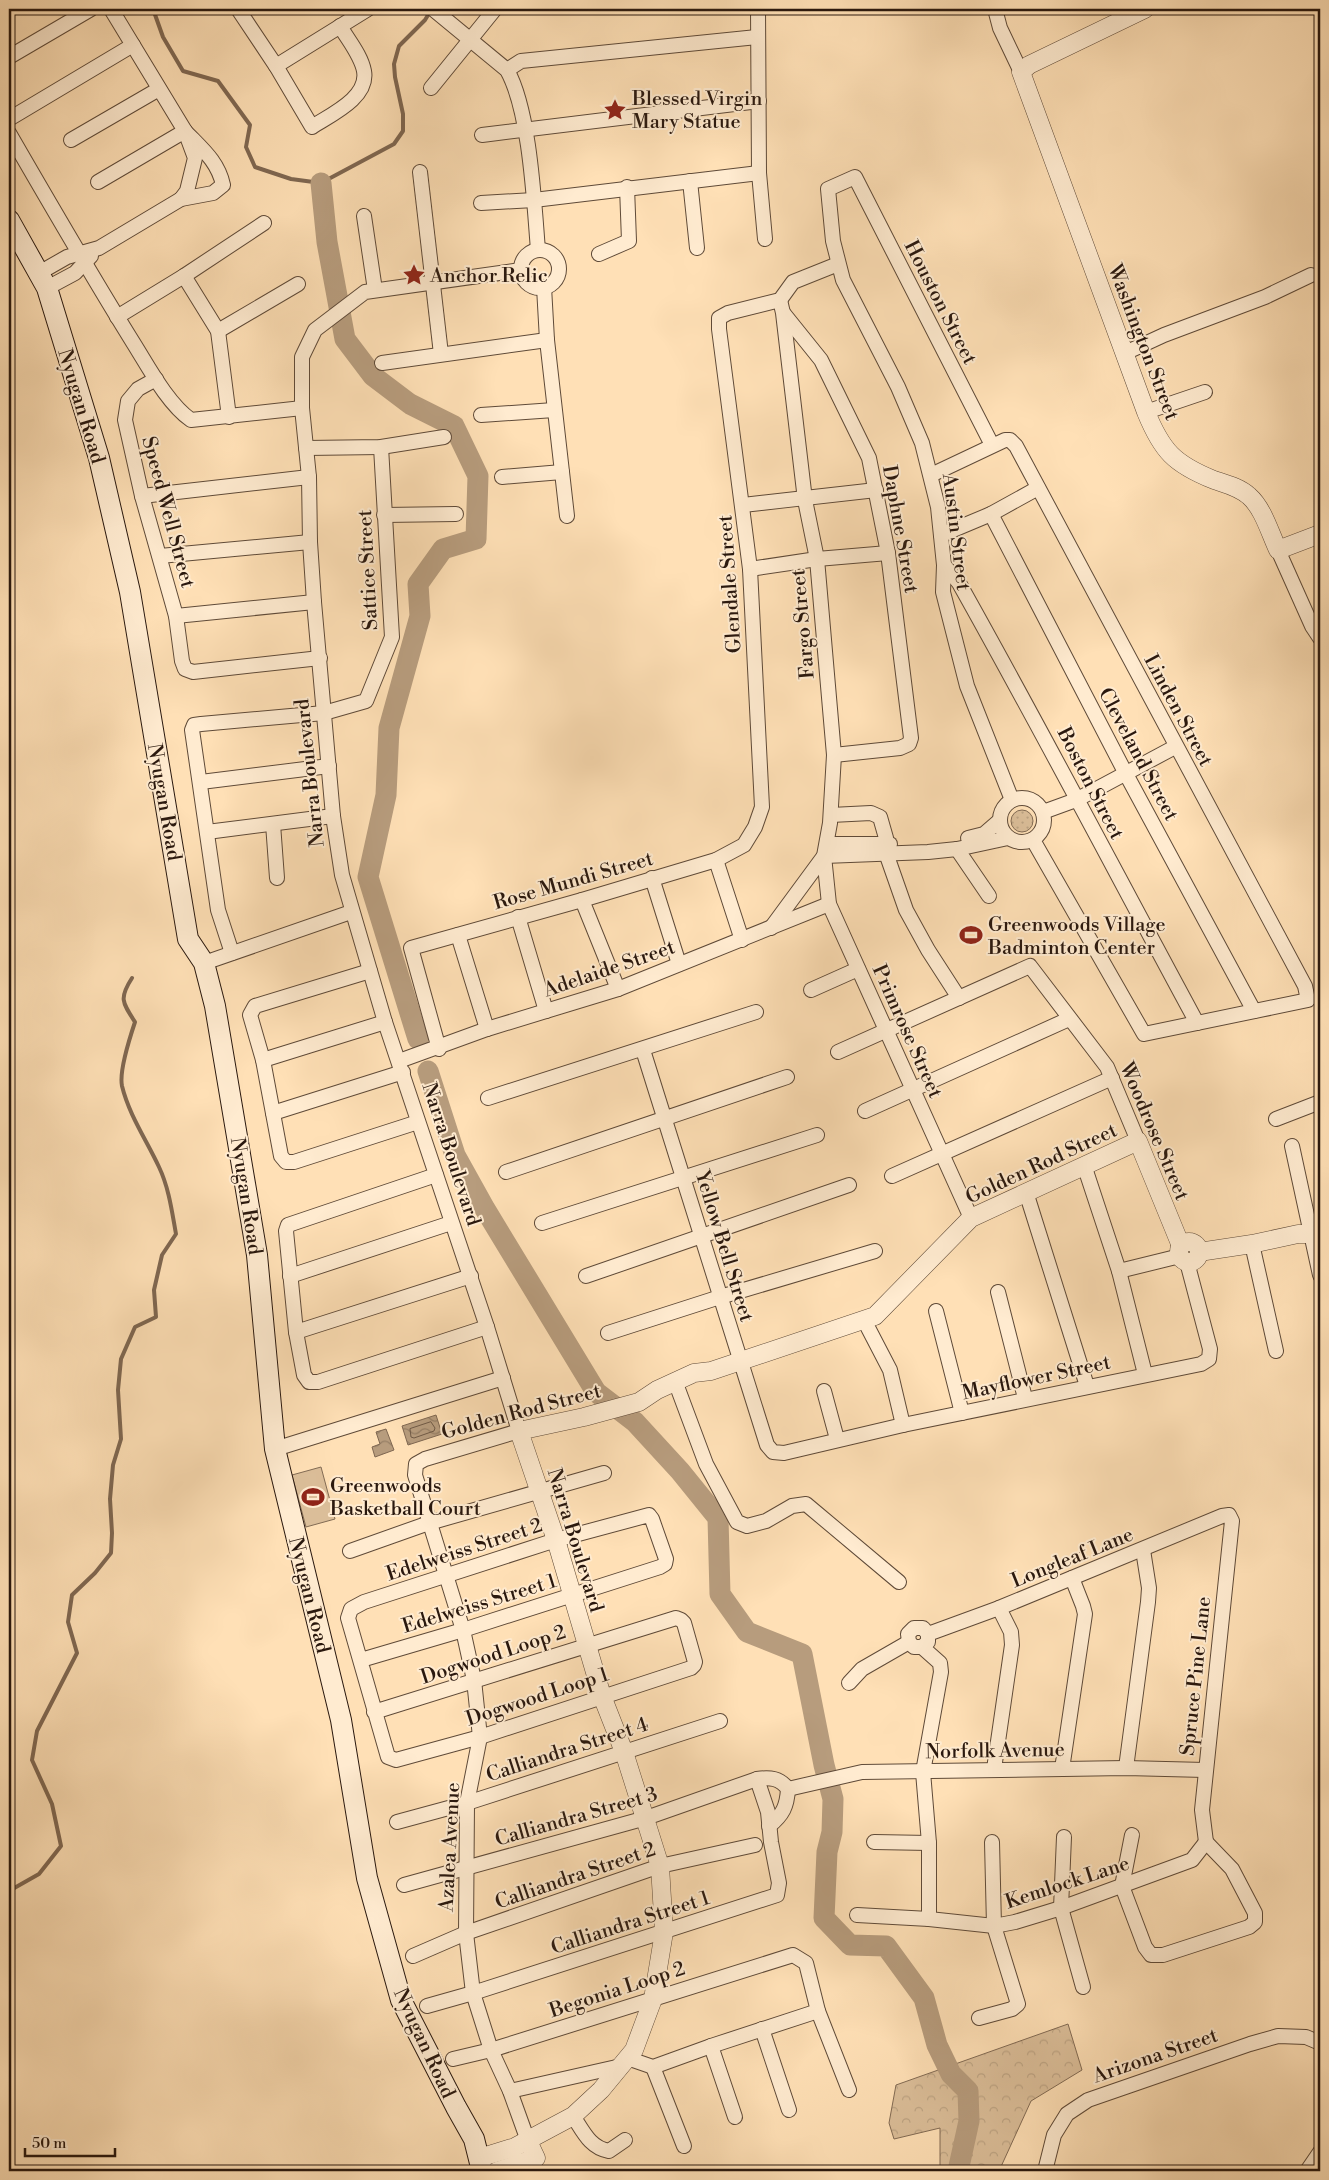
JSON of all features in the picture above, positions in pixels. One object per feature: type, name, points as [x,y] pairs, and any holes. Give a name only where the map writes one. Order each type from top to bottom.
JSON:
[{"type":"main road","name":"Nyugan Road","points":[[9,220],[43,281],[99,458],[130,592],[188,939],[204,963],[215,1006],[257,1255],[275,1449],[341,1720],[367,1878],[401,2000],[456,2108],[474,2139],[481,2165]]},
{"type":"street","points":[[9,56],[91,9]]},
{"type":"street","points":[[43,281],[67,257],[83,258],[180,199],[188,191],[195,158],[185,131],[111,9]]},
{"type":"street","points":[[276,66],[368,9]]},
{"type":"street","points":[[433,9],[507,70],[513,82],[524,129],[534,200],[538,250]]},
{"type":"street","points":[[431,88],[495,9]]},
{"type":"street","points":[[758,9],[759,174],[765,239]]},
{"type":"street","name":"Washington Street","points":[[995,9],[1000,28],[1021,72],[1146,412],[1160,444],[1176,461],[1194,472],[1237,488],[1250,496],[1258,508],[1312,626],[1320,638]]},
{"type":"street","points":[[1021,72],[1029,65],[1145,9]]},
{"type":"street","points":[[243,10],[312,127],[355,97],[362,86],[364,72],[358,56],[340,26]]},
{"type":"street","points":[[507,70],[521,61],[757,37]]},
{"type":"street","points":[[9,119],[133,45]]},
{"type":"street","points":[[71,140],[159,89]]},
{"type":"street","points":[[482,135],[759,101]]},
{"type":"street","points":[[98,182],[185,131]]},
{"type":"street","points":[[180,199],[213,193],[223,185],[220,171],[213,160],[185,131]]},
{"type":"street","points":[[9,133],[117,317],[156,379],[182,414],[191,420],[302,408]]},
{"type":"street","points":[[420,172],[441,354]]},
{"type":"street","points":[[481,203],[534,200],[626,187],[759,174]]},
{"type":"street","name":"Houston Street","points":[[828,189],[855,177],[992,445]]},
{"type":"street","points":[[690,181],[697,248]]},
{"type":"street","points":[[599,254],[629,241],[626,187]]},
{"type":"street","name":"Austin Street","points":[[828,189],[833,241],[838,264],[854,305],[911,414],[922,443],[941,535],[944,565],[943,592],[967,686],[1012,800]]},
{"type":"street","points":[[364,216],[370,291]]},
{"type":"street","points":[[117,317],[184,276],[264,223]]},
{"type":"street","points":[[538,250],[546,251],[553,255],[558,262],[559,270],[557,277],[552,284],[544,287],[536,287],[529,284],[521,270],[523,261],[529,253],[538,250]]},
{"type":"street","points":[[782,307],[793,282],[838,264]]},
{"type":"street","name":"Narra Boulevard","points":[[481,2165],[573,2116],[601,2090],[634,2050],[653,1999],[664,1932],[660,1866],[624,1752],[602,1696],[556,1540],[519,1431],[471,1276],[451,1223],[385,1022],[342,875],[333,816],[314,602],[310,542],[309,477],[302,408],[302,357],[318,327],[370,291],[521,270]]},
{"type":"street","points":[[1125,354],[1164,335],[1265,297],[1311,275]]},
{"type":"street","points":[[184,276],[218,331],[229,417]]},
{"type":"street","points":[[218,331],[298,284]]},
{"type":"street","points":[[544,287],[554,410],[567,516]]},
{"type":"street","name":"Glendale Street","points":[[744,845],[755,827],[762,807],[750,569],[718,329],[720,318],[728,313],[782,307]]},
{"type":"street","name":"Daphne Street","points":[[782,307],[821,360],[869,458],[888,553],[911,738],[909,744],[900,748],[834,755]]},
{"type":"street","name":"Fargo Street","points":[[771,928],[825,850],[831,814],[834,755],[817,559],[805,500],[782,307]]},
{"type":"street","points":[[382,363],[547,340]]},
{"type":"street","name":"Speed Well Street","points":[[156,379],[138,389],[128,401],[125,420],[142,496],[176,616],[182,661],[185,669],[193,672],[320,658]]},
{"type":"street","points":[[1146,412],[1205,392]]},
{"type":"street","points":[[481,415],[554,410]]},
{"type":"street","points":[[306,448],[381,447],[444,437]]},
{"type":"street","name":"Linden Street","points":[[992,445],[1010,440],[1016,446],[1305,986],[1308,1000],[1254,1011]]},
{"type":"street","points":[[930,475],[992,445]]},
{"type":"street","name":"Sattice Street","points":[[324,713],[366,701],[392,637],[381,447]]},
{"type":"street","points":[[502,477],[562,472]]},
{"type":"street","points":[[142,496],[309,477]]},
{"type":"street","points":[[941,535],[991,514],[1038,488]]},
{"type":"street","points":[[743,506],[876,490]]},
{"type":"street","points":[[384,515],[456,514]]},
{"type":"street","name":"Cleveland Street","points":[[991,514],[1126,774],[1254,1011]]},
{"type":"street","points":[[1278,550],[1320,534]]},
{"type":"street","points":[[160,556],[310,542]]},
{"type":"street","points":[[750,569],[817,559],[888,553]]},
{"type":"street","name":"Boston Street","points":[[944,565],[960,583],[1033,714],[1076,800],[1197,1023]]},
{"type":"street","points":[[176,616],[314,602]]},
{"type":"street","points":[[232,952],[218,910],[192,730],[194,725],[324,713]]},
{"type":"street","points":[[1043,812],[1076,800],[1176,747]]},
{"type":"street","points":[[201,782],[330,766]]},
{"type":"street","points":[[886,848],[928,852],[957,849],[1008,838],[1020,843],[1033,840],[1038,836],[1044,825],[1043,812],[1040,806],[1027,798],[1012,800],[1003,809],[1000,821],[1001,827],[1008,838]]},
{"type":"street","points":[[831,814],[871,812],[880,817],[886,848],[906,910],[928,950],[959,998]]},
{"type":"street","points":[[207,832],[333,816]]},
{"type":"street","points":[[825,850],[886,848],[962,839],[984,834],[1000,821]]},
{"type":"street","points":[[273,824],[277,878]]},
{"type":"street","points":[[1033,840],[1144,1034],[1254,1011]]},
{"type":"street","name":"Rose Mundi Street","points":[[439,1048],[411,948],[716,860],[744,845]]},
{"type":"street","points":[[957,849],[988,896]]},
{"type":"street","name":"Primrose Street","points":[[825,850],[829,904],[971,1218]]},
{"type":"street","points":[[716,860],[742,940]]},
{"type":"street","points":[[652,878],[679,964]]},
{"type":"street","points":[[582,900],[618,989]]},
{"type":"street","name":"Adelaide Street","points":[[273,1113],[401,1067],[439,1048],[487,1030],[618,989],[829,904]]},
{"type":"street","points":[[204,963],[352,912]]},
{"type":"street","points":[[518,917],[546,1011]]},
{"type":"street","points":[[458,935],[487,1030]]},
{"type":"street","name":"Woodrose Street","points":[[838,1052],[1030,966],[1107,1067],[1187,1254]]},
{"type":"street","points":[[811,990],[858,969]]},
{"type":"street","points":[[370,971],[255,1006],[252,1010],[250,1015],[263,1060],[281,1156],[286,1162],[294,1162],[418,1122]]},
{"type":"street","points":[[488,1098],[643,1050],[756,1012]]},
{"type":"street","points":[[865,1111],[1069,1019]]},
{"type":"street","points":[[263,1060],[385,1022]]},
{"type":"street","name":"Yellow Bell Street","points":[[643,1050],[767,1444],[773,1452]]},
{"type":"street","points":[[506,1172],[787,1077]]},
{"type":"street","points":[[892,1176],[1112,1078]]},
{"type":"street","points":[[1276,1119],[1320,1102]]},
{"type":"street","points":[[542,1222],[817,1135]]},
{"type":"street","name":"Golden Rod Street","points":[[642,1400],[694,1373],[711,1371],[875,1316],[971,1218],[1138,1141]]},
{"type":"street","points":[[1292,1146],[1312,1229],[1320,1275]]},
{"type":"street","points":[[1084,1165],[1119,1271],[1145,1374]]},
{"type":"street","points":[[436,1175],[288,1225],[286,1231],[290,1276],[296,1332],[304,1375],[309,1382],[318,1382],[487,1327]]},
{"type":"street","points":[[586,1276],[849,1185]]},
{"type":"street","points":[[1026,1192],[1087,1386]]},
{"type":"street","points":[[290,1276],[451,1223]]},
{"type":"street","points":[[1119,1271],[1187,1254],[1252,1244],[1312,1229]]},
{"type":"street","points":[[1252,1244],[1276,1350]]},
{"type":"street","points":[[608,1333],[720,1297],[875,1251]]},
{"type":"street","name":"Mayflower Street","points":[[773,1452],[784,1453],[837,1439],[1025,1398],[1201,1364],[1209,1359],[1210,1349],[1187,1254]]},
{"type":"street","points":[[296,1332],[471,1276]]},
{"type":"street","points":[[998,1292],[1025,1398]]},
{"type":"street","points":[[936,1311],[962,1413]]},
{"type":"street","points":[[864,1320],[890,1370],[903,1425]]},
{"type":"street","name":"Golden Rod Street","points":[[416,1464],[425,1459],[519,1431],[584,1417],[660,1396],[696,1382],[711,1371]]},
{"type":"street","points":[[275,1449],[503,1378]]},
{"type":"street","points":[[678,1389],[706,1464],[737,1522],[747,1526],[766,1521],[792,1506],[806,1504],[899,1582]]},
{"type":"street","points":[[824,1392],[837,1439]]},
{"type":"street","name":"Azalea Avenue","points":[[416,1464],[415,1475],[463,1630],[474,1680],[480,1737],[467,1803],[466,1933],[473,1993],[491,2050],[510,2091],[528,2140]]},
{"type":"street","points":[[350,1551],[429,1523],[604,1473]]},
{"type":"street","name":"Edelweiss Street 2","points":[[361,1660],[348,1618],[351,1609],[364,1602],[556,1540],[649,1515],[666,1559],[665,1564]]},
{"type":"street","name":"Longleaf Lane","points":[[928,1634],[999,1608],[1222,1516],[1229,1516]]},
{"type":"street","name":"Spruce Pine Lane","points":[[1206,1842],[1202,1810],[1232,1521],[1229,1516]]},
{"type":"street","points":[[1126,1768],[1148,1602],[1149,1588],[1143,1550]]},
{"type":"street","name":"Edelweiss Street 1","points":[[361,1660],[571,1596],[665,1564]]},
{"type":"street","points":[[1062,1769],[1084,1614],[1083,1606],[1072,1578]]},
{"type":"street","points":[[994,1769],[1012,1645],[1011,1632],[999,1608]]},
{"type":"street","name":"Dogwood Loop 2","points":[[374,1712],[676,1618],[681,1620],[694,1666]]},
{"type":"street","points":[[849,1683],[862,1669],[915,1645],[928,1642],[928,1634],[922,1628],[914,1628],[908,1634],[915,1645],[940,1663],[941,1672],[923,1772],[929,1843],[929,1919]]},
{"type":"street","points":[[361,1660],[374,1712]]},
{"type":"street","name":"Dogwood Loop 1","points":[[374,1712],[388,1757],[396,1760],[480,1737],[694,1666]]},
{"type":"street","name":"Calliandra Street 4","points":[[397,1822],[467,1803],[720,1721]]},
{"type":"street","name":"Norfolk Avenue","points":[[791,1788],[862,1772],[1126,1768],[1206,1770]]},
{"type":"street","points":[[770,1778],[783,1782],[791,1788],[784,1810],[769,1826],[768,1812],[757,1779],[770,1778]]},
{"type":"street","name":"Calliandra Street 3","points":[[404,1886],[646,1818],[757,1779]]},
{"type":"street","name":"Calliandra Street 1","points":[[427,2006],[769,1900],[777,1895],[779,1883],[769,1826]]},
{"type":"street","points":[[1132,1835],[1122,1886],[1145,1948],[1151,1955],[1163,1955],[1249,1926],[1255,1922],[1255,1913],[1232,1869],[1206,1842]]},
{"type":"street","points":[[1064,1837],[1061,1908],[1083,1987]]},
{"type":"street","points":[[874,1842],[929,1843]]},
{"type":"street","points":[[979,2018],[1012,2009],[1018,2004],[994,1926],[992,1842]]},
{"type":"street","name":"Kemlock Lane","points":[[858,1915],[929,1919],[994,1926],[1015,1922],[1061,1908],[1192,1860],[1206,1842]]},
{"type":"street","name":"Calliandra Street 2","points":[[413,1956],[466,1933],[660,1866],[755,1845]]},
{"type":"street","name":"Begonia Loop 2","points":[[453,2059],[491,2050],[793,1955],[806,1963],[818,2011]]},
{"type":"street","points":[[510,2091],[624,2062],[653,2067],[818,2011],[849,2090]]},
{"type":"street","points":[[762,2029],[789,2110]]},
{"type":"street","name":"Arizona Street","points":[[1045,2171],[1054,2135],[1062,2121],[1067,2114],[1088,2100],[1278,2036],[1306,2037],[1320,2043]]},
{"type":"street","points":[[711,2046],[735,2117]]},
{"type":"street","points":[[653,2067],[684,2146]]},
{"type":"street","points":[[573,2116],[593,2145],[600,2150],[609,2151],[625,2140]]},
{"type":"street","points":[[497,2171],[536,2158],[528,2140]]},
{"type":"street","points":[[1307,2171],[1320,2152]]},
{"type":"green space","points":[[1022,810],[1030,813],[1033,821],[1030,829],[1022,832],[1014,829],[1011,821],[1014,813]]},
{"type":"green space","name":"Greenwoods Basketball Court","points":[[321,1467],[335,1519],[306,1527],[292,1475]]},
{"type":"green space","points":[[1068,2024],[1082,2070],[1031,2101],[999,2171],[940,2171],[940,2128],[894,2139],[889,2123],[896,2085]]},
{"type":"water","points":[[436,1415],[442,1434],[408,1445],[402,1426]]},
{"type":"water","points":[[386,1429],[394,1450],[375,1457],[372,1447],[380,1444],[376,1432]]},
{"type":"waterway","points":[[153,9],[163,37],[183,71],[218,81],[250,125],[246,147],[255,167],[291,179],[321,183],[394,144],[403,131],[403,114],[394,64],[399,46],[425,20],[431,10]]},
{"type":"waterway","points":[[321,183],[327,242],[345,339],[373,376],[410,404],[454,426],[478,476],[476,539],[443,549],[418,584],[420,616],[389,728],[386,795],[368,877],[418,1039]]},
{"type":"waterway","points":[[9,1891],[39,1874],[61,1846],[52,1804],[32,1760],[37,1731],[77,1653],[68,1622],[72,1595],[95,1573],[111,1553],[110,1499],[113,1465],[121,1439],[118,1390],[121,1359],[135,1327],[156,1317],[154,1290],[162,1255],[176,1234],[165,1183],[134,1118],[122,1086],[123,1064],[135,1022],[127,1010],[124,1000],[125,990],[132,978]]},
{"type":"waterway","points":[[428,1071],[455,1155],[485,1209],[596,1392],[635,1422],[680,1471],[718,1518],[720,1594],[747,1632],[802,1654],[824,1765],[833,1799],[832,1832],[827,1852],[824,1918],[850,1945],[886,1946],[924,1998],[937,2045],[951,2074],[968,2091],[969,2121],[958,2171]]},
{"type":"place","name":"Blessed Virgin Mary Statue","points":[[615,110]]},
{"type":"place","name":"Anchor Relic","points":[[414,275]]},
{"type":"place","name":"Greenwoods Village Badminton Center","points":[[971,935]]},
{"type":"place","name":"Greenwoods Basketball Court","points":[[313,1497]]}]
